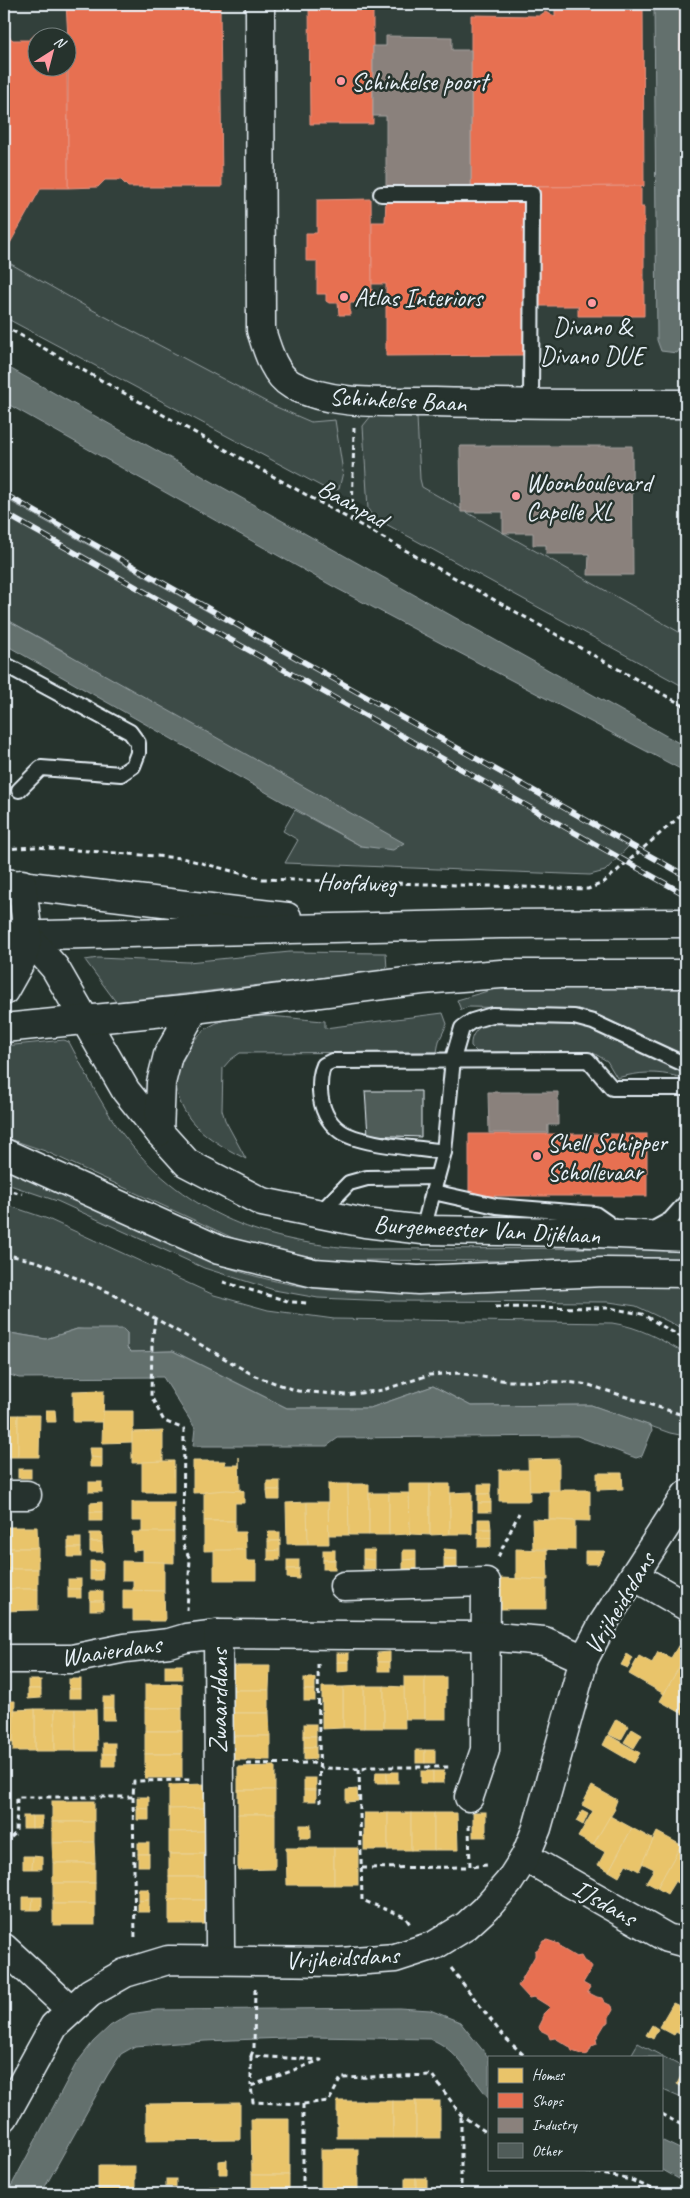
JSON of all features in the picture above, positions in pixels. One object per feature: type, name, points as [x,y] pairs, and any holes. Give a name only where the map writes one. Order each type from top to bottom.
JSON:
[{"type":"street","name":"Schinkelse Baan","points":[[260,4],[261,330],[271,362],[290,384],[318,395],[355,400],[531,405],[686,404]]},
{"type":"street","name":"Hoofdweg","points":[[13,884],[380,928]]},
{"type":"street","points":[[4,991],[22,959],[16,937],[13,884]]},
{"type":"street","name":"Hoofdweg","points":[[16,937],[501,924],[686,923]]},
{"type":"street","name":"Burgemeester Van Dijklaan","points":[[16,937],[55,968],[126,1091],[187,1163],[253,1198],[262,1202],[318,1215],[423,1230],[564,1232],[686,1237]]},
{"type":"street","points":[[4,1028],[194,1009],[422,980],[501,974],[686,974]]},
{"type":"street","points":[[159,1132],[161,1083],[168,1055],[194,1009]]},
{"type":"street","name":"Burgemeester Van Dijklaan","points":[[4,1153],[219,1250],[314,1273],[418,1280],[604,1272],[686,1273]]},
{"type":"street","name":"Vrijheidsdans","points":[[4,2117],[54,2026],[90,1993],[125,1973],[168,1960],[358,1961],[395,1958],[435,1945],[466,1926],[489,1905],[509,1882],[525,1857],[537,1828],[584,1660],[602,1625],[686,1495]]},
{"type":"street","points":[[634,1576],[686,1606]]},
{"type":"street","points":[[344,1586],[486,1582],[485,1750],[469,1797]]},
{"type":"street","name":"Waaierdans","points":[[4,1659],[72,1659],[125,1648],[169,1643],[186,1638],[218,1634]]},
{"type":"street","name":"Zwaarddans","points":[[220,1945],[218,1634],[485,1636],[544,1641],[584,1660]]},
{"type":"street","name":"IJsdans","points":[[525,1857],[667,1938],[686,1943]]},
{"type":"street","points":[[4,1948],[71,2010]]},
{"type":"lane","points":[[381,194],[532,194],[531,405]]},
{"type":"lane","points":[[4,664],[130,732],[138,743],[138,753],[133,766],[122,774],[41,768],[19,790]]},
{"type":"lane","points":[[423,1230],[444,1152],[453,1059],[462,1028],[472,1021],[492,1015],[564,1016],[593,1022],[686,1065]]},
{"type":"lane","points":[[444,1152],[374,1143],[340,1132],[326,1117],[321,1104],[320,1076],[324,1065],[332,1061],[453,1059],[588,1060],[612,1088],[686,1088]]},
{"type":"lane","points":[[318,1215],[349,1183],[367,1178],[437,1177]]},
{"type":"lane","points":[[433,1192],[496,1206],[595,1214],[634,1235],[670,1220],[686,1202]]},
{"type":"path","name":"Baanpad","points":[[4,326],[686,707]]},
{"type":"path","points":[[352,522],[355,400]]},
{"type":"path","name":"Hoofdweg","points":[[4,849],[35,847],[182,858],[263,879],[588,889],[602,883],[686,812]]},
{"type":"path","points":[[4,1254],[39,1262],[111,1293],[255,1376],[298,1391],[346,1395],[384,1390],[429,1375],[456,1373],[508,1381],[567,1382],[589,1385],[686,1416]]},
{"type":"path","name":"Zwaarddans","points":[[155,1319],[152,1343],[151,1396],[164,1421],[184,1429],[183,1545],[190,1559],[186,1638]]},
{"type":"path","points":[[486,1582],[519,1513]]},
{"type":"path","points":[[318,1634],[320,1803]]},
{"type":"path","points":[[359,1769],[362,1900],[405,1917],[416,1934],[435,1945],[484,2014],[504,2038],[525,2056]]},
{"type":"path","points":[[134,1797],[134,1940],[145,1967]]},
{"type":"path","points":[[469,1797],[470,1867]]},
{"type":"path","points":[[362,1868],[470,1867],[506,1863],[525,1857]]},
{"type":"path","points":[[256,2004],[254,2048],[251,2056],[253,2102],[303,2104],[329,2101],[341,2078],[432,2075],[461,2115],[488,2133]]},
{"type":"path","points":[[251,2056],[321,2060],[251,2086]]},
{"type":"path","points":[[303,2104],[304,2194]]},
{"type":"path","points":[[461,2115],[461,2194]]},
{"type":"path","points":[[662,2115],[686,2127]]},
{"type":"path","points":[[583,2170],[631,2180],[664,2194]]},
{"type":"shaded area","name":"Woonboulevard Capelle XL","points":[[4,4],[686,4],[686,685],[4,307]]},
{"type":"shaded area","points":[[654,4],[681,4],[685,342],[677,353],[661,351],[657,340]]},
{"type":"shaded area","points":[[4,260],[87,307],[274,406],[311,422],[335,420],[343,472],[339,489],[330,491],[4,317]]},
{"type":"shaded area","points":[[4,365],[686,747],[686,772],[336,588],[4,402]]},
{"type":"shaded area","points":[[371,416],[417,417],[422,487],[686,636],[686,688],[373,517],[368,509],[363,426]]},
{"type":"shaded area","points":[[4,498],[629,846],[605,871],[590,875],[285,863],[298,840],[283,831],[295,810],[361,846],[62,650],[4,618]]},
{"type":"shaded area","points":[[4,618],[404,843],[393,850],[361,846],[4,644]]},
{"type":"shaded area","points":[[290,952],[386,953],[387,970],[116,1002],[85,960],[98,958],[188,962]]},
{"type":"shaded area","points":[[498,988],[686,988],[686,1056],[595,1014],[578,1009],[468,1007],[461,1010],[457,1000]]},
{"type":"shaded area","points":[[443,1013],[447,1024],[439,1041],[437,1052],[240,1053],[230,1060],[223,1068],[222,1110],[225,1120],[246,1159],[211,1139],[201,1131],[184,1111],[179,1099],[176,1078],[188,1050],[195,1039],[205,1030],[222,1021],[248,1016],[274,1016],[325,1021],[325,1028]]},
{"type":"shaded area","points":[[487,1022],[572,1022],[587,1026],[682,1070],[683,1073],[679,1077],[648,1073],[617,1078],[607,1061],[588,1052],[477,1052],[471,1046],[473,1035]]},
{"type":"shaded area","points":[[64,1040],[69,1042],[90,1082],[123,1134],[156,1172],[182,1193],[210,1210],[239,1224],[301,1242],[369,1249],[686,1248],[686,1262],[580,1267],[525,1261],[328,1260],[284,1252],[235,1239],[45,1151],[4,1137],[4,1046]]},
{"type":"shaded area","points":[[4,1169],[56,1189],[200,1257],[257,1277],[315,1288],[355,1292],[567,1282],[686,1283],[686,1330],[636,1306],[609,1302],[391,1301],[318,1298],[274,1290],[204,1268],[57,1201],[4,1183]]},
{"type":"shaded area","points":[[4,1204],[48,1219],[214,1295],[268,1310],[334,1319],[612,1323],[641,1331],[686,1354],[686,1434],[685,1436],[670,1433],[591,1405],[471,1406],[433,1386],[370,1408],[287,1408],[173,1351],[131,1352],[127,1348],[127,1333],[77,1329],[46,1339],[4,1332]]},
{"type":"shaded area","points":[[77,1329],[123,1329],[127,1333],[127,1348],[131,1352],[173,1351],[287,1408],[370,1408],[433,1386],[471,1406],[591,1405],[651,1426],[652,1431],[642,1456],[636,1458],[577,1436],[338,1438],[327,1446],[193,1446],[195,1428],[163,1377],[19,1378],[4,1373],[4,1332],[46,1339]]},
{"type":"shaded area","points":[[399,2008],[430,2010],[460,2022],[488,2057],[488,2097],[455,2056],[439,2043],[430,2039],[312,2037],[135,2046],[121,2054],[108,2074],[41,2194],[7,2194],[76,2064],[93,2042],[110,2026],[130,2014],[157,2010]]},
{"type":"shaded area","points":[[638,2043],[662,2056],[631,2056]]},
{"type":"shaded area","points":[[662,2056],[686,2069],[686,2100],[662,2089]]},
{"type":"shaded area","points":[[662,2140],[686,2152],[686,2183],[662,2170]]},
{"type":"building: Homes","points":[[104,1390],[103,1422],[73,1422],[73,1391]]},
{"type":"building: Homes","points":[[46,1410],[55,1410],[56,1422],[46,1422]]},
{"type":"building: Homes","points":[[103,1411],[133,1411],[133,1442],[102,1443]]},
{"type":"building: Homes","points":[[4,1415],[18,1415],[18,1457],[4,1457]]},
{"type":"building: Homes","points":[[18,1415],[40,1415],[39,1457],[18,1457]]},
{"type":"building: Homes","points":[[163,1431],[163,1462],[132,1463],[132,1432]]},
{"type":"building: Homes","points":[[89,1448],[102,1448],[102,1458],[90,1457]]},
{"type":"building: Homes","points":[[90,1457],[102,1458],[102,1467],[90,1467]]},
{"type":"building: Homes","points":[[239,1457],[240,1490],[244,1491],[193,1493],[193,1461],[225,1461],[225,1465],[239,1465]]},
{"type":"building: Homes","points":[[559,1459],[559,1491],[529,1491],[528,1460]]},
{"type":"building: Homes","points":[[174,1461],[174,1492],[142,1492],[142,1462]]},
{"type":"building: Homes","points":[[18,1469],[31,1469],[31,1478],[18,1478]]},
{"type":"building: Homes","points":[[499,1470],[529,1470],[530,1501],[499,1501]]},
{"type":"building: Homes","points":[[597,1473],[622,1473],[623,1489],[597,1490]]},
{"type":"building: Homes","points":[[267,1481],[280,1481],[280,1490],[267,1490]]},
{"type":"building: Homes","points":[[89,1482],[102,1482],[102,1492],[89,1492]]},
{"type":"building: Homes","points":[[328,1484],[348,1484],[349,1535],[328,1535]]},
{"type":"building: Homes","points":[[348,1484],[369,1484],[369,1535],[349,1535]]},
{"type":"building: Homes","points":[[409,1484],[430,1484],[430,1535],[410,1534]]},
{"type":"building: Homes","points":[[430,1484],[450,1484],[450,1534],[430,1535]]},
{"type":"building: Homes","points":[[478,1484],[491,1484],[490,1494],[478,1494]]},
{"type":"building: Homes","points":[[267,1490],[280,1490],[280,1500],[268,1500]]},
{"type":"building: Homes","points":[[549,1490],[590,1490],[590,1521],[549,1520]]},
{"type":"building: Homes","points":[[244,1491],[244,1503],[235,1503],[235,1521],[204,1521],[204,1492]]},
{"type":"building: Homes","points":[[472,1492],[472,1534],[450,1534],[450,1493]]},
{"type":"building: Homes","points":[[369,1493],[389,1493],[389,1535],[369,1535]]},
{"type":"building: Homes","points":[[389,1493],[409,1493],[410,1534],[389,1535]]},
{"type":"building: Homes","points":[[478,1494],[490,1494],[491,1503],[478,1503]]},
{"type":"building: Homes","points":[[102,1502],[102,1512],[90,1512],[90,1503]]},
{"type":"building: Homes","points":[[132,1502],[174,1502],[174,1532],[142,1533],[142,1521],[132,1521]]},
{"type":"building: Homes","points":[[307,1502],[308,1544],[287,1544],[286,1503]]},
{"type":"building: Homes","points":[[307,1502],[328,1502],[329,1544],[308,1544]]},
{"type":"building: Homes","points":[[478,1503],[491,1503],[491,1512],[478,1512]]},
{"type":"building: Homes","points":[[90,1512],[102,1512],[102,1521],[90,1521]]},
{"type":"building: Homes","points":[[478,1519],[490,1519],[491,1529],[478,1529]]},
{"type":"building: Homes","points":[[532,1519],[575,1521],[575,1550],[533,1549]]},
{"type":"building: Homes","points":[[204,1521],[235,1521],[235,1532],[245,1532],[246,1550],[204,1551]]},
{"type":"building: Homes","points":[[4,1527],[37,1527],[38,1548],[4,1548]]},
{"type":"building: Homes","points":[[478,1529],[491,1529],[491,1538],[478,1538]]},
{"type":"building: Homes","points":[[132,1532],[174,1532],[174,1563],[143,1562],[143,1550],[133,1551]]},
{"type":"building: Homes","points":[[268,1532],[280,1532],[280,1541],[268,1541]]},
{"type":"building: Homes","points":[[90,1533],[102,1533],[102,1542],[90,1542]]},
{"type":"building: Homes","points":[[68,1538],[81,1538],[81,1548],[68,1548]]},
{"type":"building: Homes","points":[[478,1538],[491,1538],[491,1547],[478,1547]]},
{"type":"building: Homes","points":[[268,1541],[280,1541],[280,1550],[268,1551]]},
{"type":"building: Homes","points":[[90,1542],[102,1542],[103,1552],[90,1552]]},
{"type":"building: Homes","points":[[4,1548],[38,1548],[38,1569],[4,1569]]},
{"type":"building: Homes","points":[[68,1548],[81,1548],[81,1557],[68,1557]]},
{"type":"building: Homes","points":[[444,1549],[457,1550],[457,1559],[444,1559]]},
{"type":"building: Homes","points":[[516,1549],[547,1550],[548,1580],[516,1579]]},
{"type":"building: Homes","points":[[214,1550],[246,1550],[246,1561],[256,1561],[256,1580],[214,1580]]},
{"type":"building: Homes","points":[[280,1550],[280,1560],[268,1560],[268,1551]]},
{"type":"building: Homes","points":[[323,1550],[335,1550],[335,1560],[323,1560]]},
{"type":"building: Homes","points":[[363,1550],[375,1550],[375,1560],[363,1559]]},
{"type":"building: Homes","points":[[403,1550],[416,1550],[416,1559],[403,1560]]},
{"type":"building: Homes","points":[[585,1551],[605,1551],[598,1564],[585,1564]]},
{"type":"building: Homes","points":[[363,1559],[375,1560],[375,1569],[363,1569]]},
{"type":"building: Homes","points":[[416,1559],[416,1569],[403,1569],[403,1560]]},
{"type":"building: Homes","points":[[444,1559],[457,1559],[457,1569],[444,1568]]},
{"type":"building: Homes","points":[[287,1560],[299,1560],[299,1569],[287,1569]]},
{"type":"building: Homes","points":[[323,1560],[335,1560],[335,1569],[323,1569]]},
{"type":"building: Homes","points":[[90,1561],[103,1561],[103,1570],[90,1571]]},
{"type":"building: Homes","points":[[122,1561],[164,1562],[164,1591],[133,1591],[133,1580],[122,1580]]},
{"type":"building: Homes","points":[[4,1569],[38,1569],[38,1589],[4,1589]]},
{"type":"building: Homes","points":[[287,1569],[299,1569],[299,1579],[287,1578]]},
{"type":"building: Homes","points":[[103,1570],[102,1580],[90,1580],[90,1571]]},
{"type":"building: Homes","points":[[500,1578],[546,1580],[546,1609],[499,1609]]},
{"type":"building: Homes","points":[[68,1579],[81,1579],[81,1589],[68,1589]]},
{"type":"building: Homes","points":[[4,1589],[38,1589],[38,1610],[4,1611]]},
{"type":"building: Homes","points":[[68,1589],[81,1589],[81,1598],[68,1598]]},
{"type":"building: Homes","points":[[123,1590],[164,1591],[165,1621],[133,1621],[133,1609],[123,1609]]},
{"type":"building: Homes","points":[[90,1591],[103,1591],[103,1601],[90,1601]]},
{"type":"building: Homes","points":[[90,1601],[103,1601],[103,1610],[90,1610]]},
{"type":"building: Homes","points":[[678,1646],[686,1650],[686,1655],[664,1694],[629,1674],[639,1656],[652,1663],[658,1652],[671,1658]]},
{"type":"building: Homes","points":[[390,1652],[390,1662],[378,1662],[377,1653]]},
{"type":"building: Homes","points":[[337,1653],[349,1653],[349,1662],[337,1662]]},
{"type":"building: Homes","points":[[627,1654],[633,1658],[628,1668],[621,1665]]},
{"type":"building: Homes","points":[[686,1655],[686,1708],[683,1714],[660,1701]]},
{"type":"building: Homes","points":[[337,1662],[349,1662],[349,1671],[337,1672]]},
{"type":"building: Homes","points":[[378,1662],[390,1662],[390,1671],[378,1671]]},
{"type":"building: Homes","points":[[165,1665],[182,1665],[182,1679],[165,1679]]},
{"type":"building: Homes","points":[[232,1666],[270,1666],[269,1690],[232,1690]]},
{"type":"building: Homes","points":[[404,1677],[425,1677],[425,1719],[404,1719]]},
{"type":"building: Homes","points":[[425,1677],[446,1677],[446,1719],[425,1719]]},
{"type":"building: Homes","points":[[304,1678],[315,1678],[315,1690],[304,1690]]},
{"type":"building: Homes","points":[[69,1679],[81,1679],[81,1689],[69,1689]]},
{"type":"building: Homes","points":[[28,1680],[41,1680],[41,1689],[28,1689]]},
{"type":"building: Homes","points":[[145,1684],[182,1684],[182,1708],[145,1708]]},
{"type":"building: Homes","points":[[364,1686],[384,1686],[384,1728],[364,1728]]},
{"type":"building: Homes","points":[[364,1686],[364,1728],[343,1728],[343,1687]]},
{"type":"building: Homes","points":[[384,1686],[404,1687],[405,1728],[384,1728]]},
{"type":"building: Homes","points":[[322,1687],[343,1687],[343,1728],[322,1729]]},
{"type":"building: Homes","points":[[28,1689],[41,1689],[41,1698],[28,1699]]},
{"type":"building: Homes","points":[[69,1689],[81,1689],[81,1698],[69,1698]]},
{"type":"building: Homes","points":[[232,1690],[269,1690],[269,1713],[233,1713]]},
{"type":"building: Homes","points":[[304,1690],[315,1690],[315,1701],[304,1701]]},
{"type":"building: Homes","points":[[103,1697],[114,1697],[114,1708],[103,1708]]},
{"type":"building: Homes","points":[[4,1701],[15,1701],[14,1743],[4,1742]]},
{"type":"building: Homes","points":[[103,1708],[114,1708],[115,1720],[103,1720]]},
{"type":"building: Homes","points":[[145,1708],[182,1708],[182,1731],[145,1731]]},
{"type":"building: Homes","points":[[35,1709],[55,1709],[55,1751],[35,1751]]},
{"type":"building: Homes","points":[[35,1709],[35,1751],[13,1751],[14,1710]]},
{"type":"building: Homes","points":[[55,1709],[75,1709],[76,1751],[55,1751]]},
{"type":"building: Homes","points":[[75,1709],[96,1709],[97,1751],[76,1751]]},
{"type":"building: Homes","points":[[233,1713],[269,1713],[270,1736],[233,1736]]},
{"type":"building: Homes","points":[[616,1719],[629,1726],[621,1740],[608,1734]]},
{"type":"building: Homes","points":[[304,1724],[316,1724],[316,1736],[304,1736]]},
{"type":"building: Homes","points":[[632,1729],[642,1735],[634,1748],[624,1742]]},
{"type":"building: Homes","points":[[145,1731],[182,1731],[182,1754],[145,1754]]},
{"type":"building: Homes","points":[[608,1735],[640,1753],[634,1763],[603,1745]]},
{"type":"building: Homes","points":[[233,1736],[270,1736],[270,1760],[233,1760]]},
{"type":"building: Homes","points":[[304,1736],[316,1736],[316,1747],[304,1747]]},
{"type":"building: Homes","points":[[103,1743],[115,1743],[115,1754],[103,1754]]},
{"type":"building: Homes","points":[[304,1747],[316,1747],[316,1759],[304,1760]]},
{"type":"building: Homes","points":[[416,1750],[425,1750],[425,1763],[416,1763]]},
{"type":"building: Homes","points":[[425,1750],[435,1750],[435,1763],[425,1763]]},
{"type":"building: Homes","points":[[103,1754],[115,1754],[115,1766],[103,1766]]},
{"type":"building: Homes","points":[[145,1754],[182,1754],[182,1778],[145,1778]]},
{"type":"building: Homes","points":[[275,1766],[275,1790],[238,1790],[238,1767]]},
{"type":"building: Homes","points":[[421,1771],[433,1771],[433,1783],[421,1783]]},
{"type":"building: Homes","points":[[433,1771],[444,1771],[444,1783],[433,1783]]},
{"type":"building: Homes","points":[[376,1772],[387,1772],[387,1783],[375,1783]]},
{"type":"building: Homes","points":[[387,1772],[398,1772],[398,1783],[387,1783]]},
{"type":"building: Homes","points":[[304,1778],[316,1778],[316,1790],[304,1790]]},
{"type":"building: Homes","points":[[206,1784],[206,1808],[169,1809],[169,1785]]},
{"type":"building: Homes","points":[[592,1786],[617,1800],[615,1809],[593,1845],[578,1837],[593,1811],[582,1805]]},
{"type":"building: Homes","points":[[357,1789],[358,1801],[346,1802],[346,1790]]},
{"type":"building: Homes","points":[[238,1790],[275,1790],[275,1814],[238,1814]]},
{"type":"building: Homes","points":[[304,1790],[316,1790],[316,1801],[304,1801]]},
{"type":"building: Homes","points":[[137,1797],[149,1797],[149,1809],[137,1808]]},
{"type":"building: Homes","points":[[52,1801],[94,1801],[94,1822],[52,1822]]},
{"type":"building: Homes","points":[[137,1808],[149,1809],[149,1820],[137,1820]]},
{"type":"building: Homes","points":[[206,1808],[206,1831],[169,1832],[169,1809]]},
{"type":"building: Homes","points":[[582,1811],[588,1814],[583,1825],[576,1821]]},
{"type":"building: Homes","points":[[473,1812],[486,1812],[486,1837],[473,1837]]},
{"type":"building: Homes","points":[[364,1813],[388,1813],[388,1850],[364,1850]]},
{"type":"building: Homes","points":[[388,1813],[411,1813],[411,1850],[388,1850]]},
{"type":"building: Homes","points":[[411,1813],[434,1813],[434,1850],[411,1850]]},
{"type":"building: Homes","points":[[434,1813],[457,1813],[458,1850],[434,1850]]},
{"type":"building: Homes","points":[[238,1814],[275,1814],[275,1869],[238,1870]]},
{"type":"building: Homes","points":[[23,1816],[32,1816],[32,1828],[23,1828]]},
{"type":"building: Homes","points":[[32,1816],[42,1816],[42,1828],[32,1828]]},
{"type":"building: Homes","points":[[610,1816],[632,1828],[609,1871],[598,1865],[605,1852],[593,1845]]},
{"type":"building: Homes","points":[[52,1822],[94,1822],[94,1842],[52,1843]]},
{"type":"building: Homes","points":[[300,1825],[311,1825],[311,1838],[300,1838]]},
{"type":"building: Homes","points":[[632,1828],[654,1840],[639,1871],[626,1864],[619,1877],[609,1871]]},
{"type":"building: Homes","points":[[206,1831],[206,1854],[169,1854],[169,1832]]},
{"type":"building: Homes","points":[[657,1832],[681,1845],[657,1888],[646,1882],[654,1869],[642,1863]]},
{"type":"building: Homes","points":[[94,1842],[95,1863],[53,1863],[52,1843]]},
{"type":"building: Homes","points":[[138,1843],[149,1843],[149,1854],[138,1854]]},
{"type":"building: Homes","points":[[681,1845],[686,1849],[686,1887],[675,1881],[667,1894],[657,1888]]},
{"type":"building: Homes","points":[[286,1848],[334,1848],[334,1885],[287,1885]]},
{"type":"building: Homes","points":[[334,1848],[358,1848],[358,1885],[334,1885]]},
{"type":"building: Homes","points":[[138,1854],[149,1854],[149,1866],[138,1866]]},
{"type":"building: Homes","points":[[169,1854],[206,1854],[206,1877],[169,1877]]},
{"type":"building: Homes","points":[[23,1856],[33,1856],[32,1869],[23,1869]]},
{"type":"building: Homes","points":[[33,1856],[42,1857],[42,1869],[32,1869]]},
{"type":"building: Homes","points":[[53,1863],[95,1863],[95,1883],[53,1883]]},
{"type":"building: Homes","points":[[169,1877],[206,1877],[206,1900],[169,1900]]},
{"type":"building: Homes","points":[[53,1883],[95,1883],[95,1904],[53,1904]]},
{"type":"building: Homes","points":[[138,1889],[149,1889],[149,1900],[138,1901]]},
{"type":"building: Homes","points":[[23,1897],[33,1897],[32,1910],[23,1910]]},
{"type":"building: Homes","points":[[33,1897],[42,1897],[42,1910],[32,1910]]},
{"type":"building: Homes","points":[[149,1900],[149,1912],[138,1912],[138,1901]]},
{"type":"building: Homes","points":[[169,1900],[206,1900],[206,1924],[169,1924]]},
{"type":"building: Homes","points":[[53,1904],[95,1904],[95,1925],[53,1925]]},
{"type":"building: Homes","points":[[673,2003],[686,2009],[686,2038],[676,2032],[674,2035],[659,2027]]},
{"type":"building: Homes","points":[[652,2025],[658,2029],[653,2039],[646,2035]]},
{"type":"building: Homes","points":[[683,2072],[686,2074],[686,2089],[677,2084]]},
{"type":"building: Homes","points":[[337,2101],[393,2101],[393,2138],[337,2138]]},
{"type":"building: Homes","points":[[393,2101],[416,2101],[416,2138],[393,2138]]},
{"type":"building: Homes","points":[[416,2101],[440,2101],[440,2138],[416,2138]]},
{"type":"building: Homes","points":[[240,2103],[240,2140],[146,2141],[146,2104]]},
{"type":"building: Homes","points":[[251,2119],[289,2119],[289,2175],[252,2175]]},
{"type":"building: Homes","points":[[321,2149],[358,2149],[358,2194],[321,2194]]},
{"type":"building: Homes","points":[[227,2160],[227,2174],[219,2174],[219,2161]]},
{"type":"building: Homes","points":[[98,2166],[135,2166],[135,2194],[98,2194]]},
{"type":"building: Homes","points":[[252,2175],[289,2175],[289,2194],[252,2194]]},
{"type":"building: Homes","points":[[405,2178],[416,2178],[416,2190],[405,2190]]},
{"type":"building: Homes","points":[[416,2178],[427,2178],[427,2190],[416,2190]]},
{"type":"building: Homes","points":[[166,2179],[176,2179],[176,2187],[166,2187]]},
{"type":"building: Homes","points":[[209,2187],[221,2187],[221,2194],[210,2194]]},
{"type":"building: Shops","points":[[66,4],[161,4],[166,9],[182,9],[187,4],[220,4],[222,187],[128,187],[121,180],[105,180],[98,187],[68,188],[68,78],[78,78],[78,28],[67,28]]},
{"type":"building: Shops","name":"Schinkelse poort","points":[[309,4],[373,4],[373,124],[310,124]]},
{"type":"building: Shops","points":[[555,4],[643,4],[644,186],[471,187],[471,15],[539,16],[545,12],[555,16]]},
{"type":"building: Shops","points":[[680,4],[686,4],[686,111],[680,111]]},
{"type":"building: Shops","points":[[4,33],[13,40],[28,40],[28,78],[67,78],[68,188],[41,188],[4,254]]},
{"type":"building: Shops","points":[[644,186],[641,187],[641,207],[644,207],[644,316],[578,316],[578,306],[539,306],[539,187]]},
{"type":"building: Shops","points":[[371,199],[372,294],[363,294],[363,300],[360,303],[350,303],[350,315],[339,315],[338,303],[326,301],[326,294],[317,294],[317,261],[306,261],[306,233],[317,233],[317,200]]},
{"type":"building: Shops","points":[[386,199],[525,199],[526,355],[386,356],[386,284],[372,284],[372,222],[385,222]]},
{"type":"building: Shops","points":[[469,1134],[647,1134],[647,1196],[469,1196]]},
{"type":"building: Shops","points":[[547,1940],[559,1944],[561,1948],[576,1957],[581,1956],[584,1961],[591,1965],[592,1968],[583,1983],[590,1987],[587,1992],[602,1998],[604,2002],[612,2006],[613,2010],[609,2017],[609,2022],[605,2024],[596,2039],[597,2044],[592,2046],[588,2054],[584,2055],[572,2051],[570,2047],[555,2038],[550,2039],[548,2034],[540,2030],[539,2027],[543,2014],[550,2007],[534,1997],[529,1998],[518,1986],[535,1956],[535,1951],[543,1941]]},
{"type":"building: Industry","points":[[386,36],[452,37],[452,50],[471,50],[471,187],[386,187],[386,116],[373,116],[373,46],[386,46]]},
{"type":"building: Industry","points":[[686,187],[686,333],[685,333]]},
{"type":"building: Industry","points":[[460,446],[632,446],[633,575],[588,575],[589,554],[546,554],[546,545],[533,545],[533,533],[503,533],[503,512],[461,512]]},
{"type":"building: Industry","points":[[488,1092],[558,1092],[558,1125],[548,1125],[548,1133],[489,1133]]},
{"type":"building: Other","points":[[365,1091],[421,1091],[421,1137],[368,1135]]},
{"type":"railway","points":[[4,494],[686,876]]},
{"type":"railway","points":[[4,513],[686,895]]},
{"type":"place","name":"Schinkelse poort","points":[[341,81]]},
{"type":"place","name":"Atlas Interiors","points":[[344,297]]},
{"type":"place","name":"Divano & Divano DUE","points":[[592,303]]},
{"type":"place","name":"Woonboulevard Capelle XL","points":[[516,496]]},
{"type":"place","name":"Shell Schipper Schollevaar","points":[[537,1156]]}]
